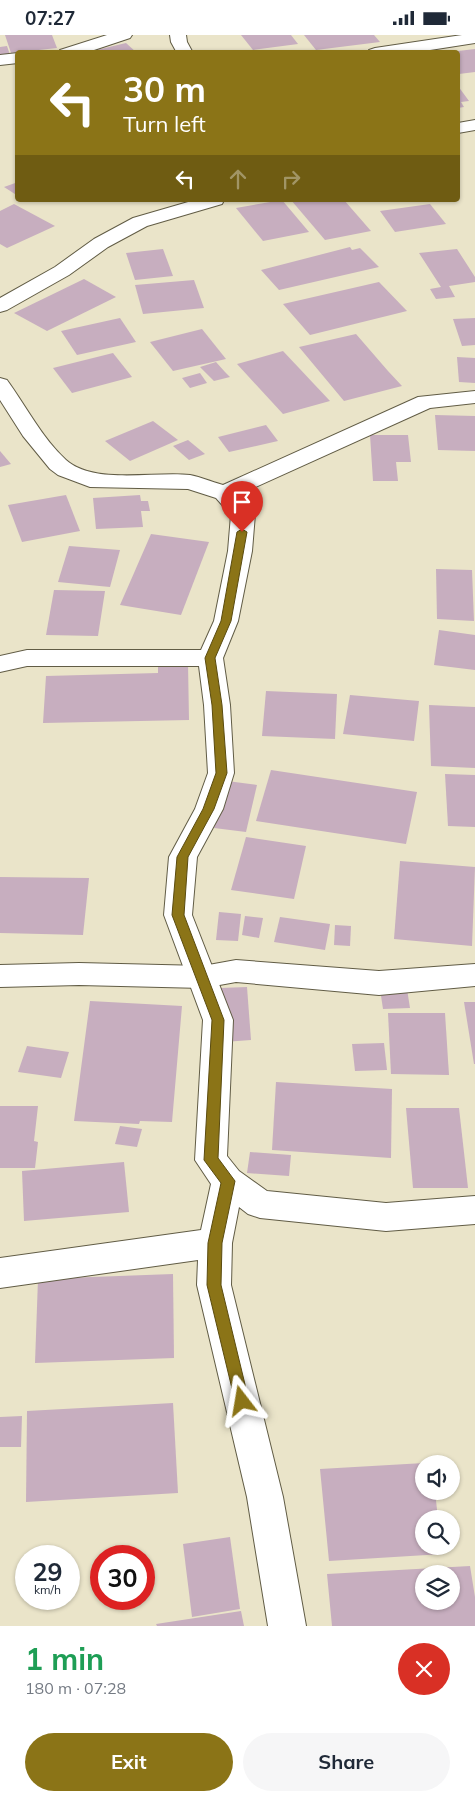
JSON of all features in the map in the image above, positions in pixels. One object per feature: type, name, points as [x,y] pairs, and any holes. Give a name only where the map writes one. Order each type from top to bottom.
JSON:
[{"type":"street","points":[[76,50],[124,35]]},
{"type":"street","points":[[178,35],[183,50]]},
{"type":"street","points":[[395,50],[475,38]]},
{"type":"street","points":[[0,60],[15,58]]},
{"type":"street","points":[[460,128],[475,125]]},
{"type":"street","points":[[0,306],[62,271],[101,243],[140,222],[207,202]]},
{"type":"street","points":[[0,384],[31,431],[58,464],[66,470],[90,480],[190,482],[224,493],[244,514],[240,551],[226,621],[210,658],[217,705],[221,773],[209,809],[183,857],[178,915],[218,1020],[211,1160],[228,1181],[260,1204],[386,1217],[475,1210]]},
{"type":"street","points":[[224,493],[426,403],[475,397]]},
{"type":"street","points":[[0,664],[28,657],[210,658]]},
{"type":"street","points":[[0,976],[78,974],[203,977],[236,971],[379,983],[475,975]]},
{"type":"street","points":[[228,1181],[215,1243],[214,1285],[265,1497],[288,1626]]},
{"type":"street","points":[[0,1273],[215,1243]]},
{"type":"building","points":[[5,35],[52,35],[57,48],[15,50],[15,53],[11,53]]},
{"type":"building","points":[[241,35],[291,35],[298,44],[253,50]]},
{"type":"building","points":[[304,35],[374,35],[380,42],[316,50]]},
{"type":"building","points":[[126,43],[134,50],[96,50]]},
{"type":"building","points":[[7,46],[10,55],[0,57],[0,47]]},
{"type":"building","points":[[475,49],[475,72],[460,74],[460,51]]},
{"type":"building","points":[[460,89],[469,101],[461,102],[464,107],[460,108]]},
{"type":"building","points":[[15,183],[15,194],[4,187]]},
{"type":"building","points":[[270,202],[284,202],[309,232],[263,241],[236,208]]},
{"type":"building","points":[[293,202],[346,202],[371,231],[325,240]]},
{"type":"building","points":[[14,204],[55,226],[7,248],[0,244],[0,211]]},
{"type":"building","points":[[430,204],[446,224],[395,232],[380,211]]},
{"type":"building","points":[[350,247],[352,250],[360,248],[379,267],[279,290],[261,270]]},
{"type":"building","points":[[163,249],[173,276],[135,280],[126,253]]},
{"type":"building","points":[[457,249],[475,277],[475,282],[449,286],[455,297],[436,299],[430,289],[441,287],[419,253]]},
{"type":"building","points":[[84,279],[116,297],[47,331],[14,313]]},
{"type":"building","points":[[194,280],[204,308],[143,314],[135,285]]},
{"type":"building","points":[[379,282],[407,311],[310,335],[283,304]]},
{"type":"building","points":[[120,318],[136,342],[77,355],[61,331]]},
{"type":"building","points":[[475,318],[475,345],[462,346],[453,319]]},
{"type":"building","points":[[202,329],[226,359],[173,371],[150,342]]},
{"type":"building","points":[[356,334],[402,386],[344,401],[299,347]]},
{"type":"building","points":[[283,351],[330,401],[283,414],[237,364]]},
{"type":"building","points":[[113,353],[132,377],[72,393],[53,368]]},
{"type":"building","points":[[457,357],[475,358],[475,383],[459,382]]},
{"type":"building","points":[[216,362],[230,377],[214,381],[200,367]]},
{"type":"building","points":[[200,373],[207,383],[190,388],[182,378]]},
{"type":"building","points":[[435,415],[475,416],[475,451],[438,450]]},
{"type":"building","points":[[153,421],[178,440],[130,461],[105,441]]},
{"type":"building","points":[[266,425],[278,441],[229,452],[218,437]]},
{"type":"building","points":[[370,435],[408,435],[411,462],[396,462],[398,481],[373,481]]},
{"type":"building","points":[[188,440],[205,454],[189,460],[173,446]]},
{"type":"building","points":[[0,451],[11,464],[0,467]]},
{"type":"building","points":[[66,495],[80,531],[22,542],[8,505]]},
{"type":"building","points":[[140,495],[141,501],[148,501],[150,511],[141,511],[143,527],[96,529],[93,498]]},
{"type":"building","points":[[151,534],[209,542],[181,615],[120,605]]},
{"type":"building","points":[[69,546],[120,550],[110,587],[58,582]]},
{"type":"building","points":[[436,569],[472,570],[474,621],[437,619]]},
{"type":"building","points":[[54,590],[105,591],[98,636],[46,635]]},
{"type":"building","points":[[439,630],[475,635],[475,670],[434,665]]},
{"type":"building","points":[[188,663],[189,720],[43,723],[46,676],[158,673],[158,664]]},
{"type":"building","points":[[266,691],[337,694],[335,739],[262,736]]},
{"type":"building","points":[[350,695],[419,701],[414,741],[343,734]]},
{"type":"building","points":[[429,705],[475,707],[475,768],[431,766]]},
{"type":"building","points":[[271,770],[417,792],[406,844],[256,821]]},
{"type":"building","points":[[445,774],[475,775],[475,827],[448,826]]},
{"type":"building","points":[[227,781],[257,785],[246,832],[214,828]]},
{"type":"building","points":[[246,837],[306,846],[294,899],[231,890]]},
{"type":"building","points":[[400,861],[475,867],[472,946],[394,939]]},
{"type":"building","points":[[0,877],[89,878],[83,935],[0,933]]},
{"type":"building","points":[[219,912],[241,914],[238,941],[216,940]]},
{"type":"building","points":[[245,916],[263,918],[259,938],[242,935]]},
{"type":"building","points":[[280,917],[330,924],[325,950],[274,942]]},
{"type":"building","points":[[335,925],[351,926],[350,946],[334,945]]},
{"type":"building","points":[[247,987],[251,1040],[224,1042],[220,988]]},
{"type":"building","points":[[380,989],[407,989],[410,1008],[383,1009]]},
{"type":"building","points":[[90,1001],[182,1006],[172,1122],[140,1121],[139,1124],[74,1121]]},
{"type":"building","points":[[464,1002],[475,1002],[475,1064],[474,1064]]},
{"type":"building","points":[[388,1013],[445,1013],[449,1075],[391,1074]]},
{"type":"building","points":[[384,1043],[387,1070],[355,1071],[352,1044]]},
{"type":"building","points":[[27,1046],[69,1052],[61,1078],[18,1072]]},
{"type":"building","points":[[276,1082],[392,1089],[391,1158],[272,1150]]},
{"type":"building","points":[[0,1106],[38,1106],[34,1141],[38,1142],[35,1168],[0,1168]]},
{"type":"building","points":[[406,1108],[459,1108],[468,1188],[413,1188]]},
{"type":"building","points":[[120,1126],[142,1129],[137,1147],[115,1144]]},
{"type":"building","points":[[250,1152],[291,1155],[289,1176],[247,1173]]},
{"type":"building","points":[[124,1162],[129,1212],[24,1221],[22,1171]]},
{"type":"building","points":[[173,1274],[174,1358],[35,1363],[38,1279]]},
{"type":"building","points":[[173,1403],[178,1493],[26,1502],[27,1411]]},
{"type":"building","points":[[22,1416],[21,1447],[0,1447],[0,1417]]},
{"type":"building","points":[[415,1464],[415,1500],[436,1500],[437,1510],[415,1510],[415,1555],[427,1555],[329,1561],[320,1469]]},
{"type":"building","points":[[230,1537],[240,1609],[192,1617],[183,1544]]},
{"type":"building","points":[[470,1566],[475,1597],[475,1626],[332,1626],[327,1574],[415,1569],[415,1610],[460,1610],[460,1567]]},
{"type":"building","points":[[241,1611],[244,1626],[157,1626],[156,1624]]},
{"type":"route","points":[[242,532],[226,621],[210,658],[217,705],[221,773],[209,809],[183,857],[178,915],[218,1020],[211,1160],[228,1181],[215,1243],[214,1285],[242,1401]]}]
